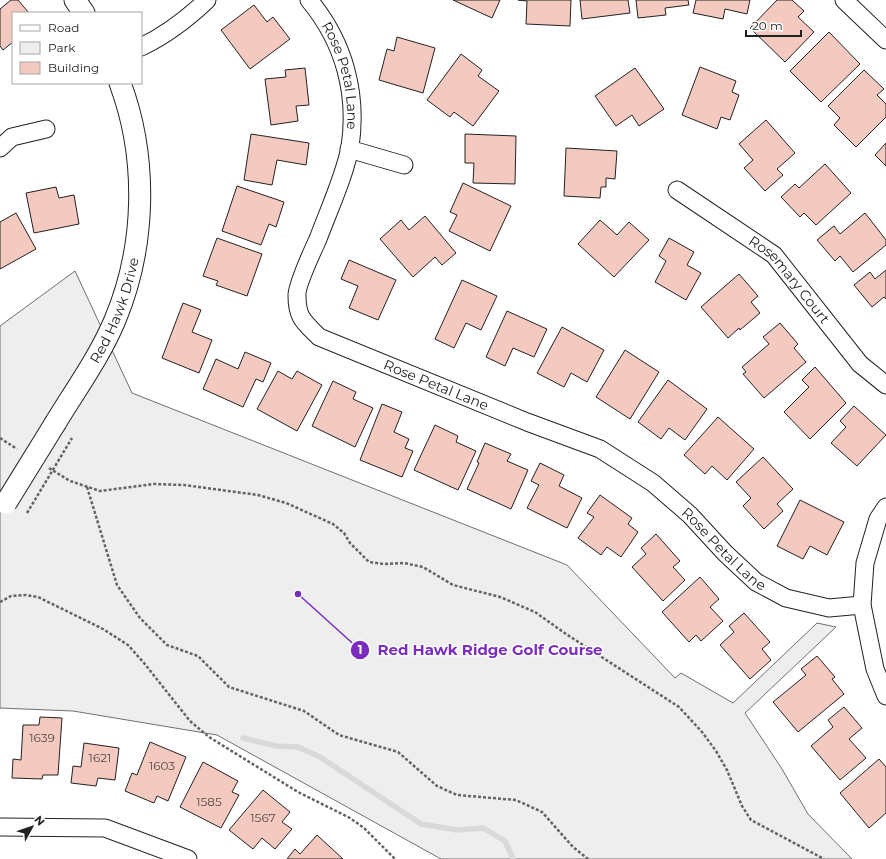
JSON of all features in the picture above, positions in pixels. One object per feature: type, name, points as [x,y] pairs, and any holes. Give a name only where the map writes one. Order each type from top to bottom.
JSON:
[{"type":"street","points":[[75,0],[83,12]]},
{"type":"street","points":[[142,47],[160,38],[184,21],[207,0]]},
{"type":"street","name":"Rose Petal Lane","points":[[308,0],[322,17],[339,48],[349,78],[352,100],[349,149],[334,198],[296,294],[300,318],[319,337],[527,422],[600,449],[653,483],[690,515],[725,553],[756,582],[786,598],[829,608],[862,605]]},
{"type":"street","points":[[844,0],[886,40]]},
{"type":"street","name":"Red Hawk Drive","points":[[3,508],[101,348],[112,327],[124,295],[132,262],[139,218],[140,186],[135,137],[126,99],[120,84]]},
{"type":"street","points":[[0,148],[12,137],[46,129]]},
{"type":"street","points":[[349,149],[404,165]]},
{"type":"street","name":"Rosemary Court","points":[[677,190],[774,255],[860,364],[886,385]]},
{"type":"street","points":[[886,507],[878,519],[865,563],[862,605],[875,669],[886,696]]},
{"type":"street","points":[[0,827],[105,828],[188,859]]},
{"type":"path","points":[[27,513],[73,435]]},
{"type":"path","points":[[0,438],[19,450]]},
{"type":"path","points":[[44,465],[70,481],[100,491],[154,484],[184,485],[258,495],[286,503],[334,524],[344,533],[350,543],[369,562],[384,564],[404,562],[423,567],[452,586],[500,597],[535,612],[566,634],[679,707],[702,732],[716,751],[727,770],[742,806],[751,820],[824,859]]},
{"type":"path","points":[[86,486],[117,585],[140,618],[167,645],[198,656],[229,687],[304,711],[339,735],[398,752],[437,786],[457,795],[516,800],[542,812],[573,848],[588,859]]},
{"type":"path","points":[[0,602],[11,596],[38,597],[103,629],[122,641],[144,663],[190,721],[209,737],[298,792],[350,818],[364,828],[395,859]]},
{"type":"green space","points":[[75,271],[132,393],[567,565],[675,678],[681,673],[733,703],[817,623],[836,627],[745,713],[782,769],[808,814],[852,859],[441,859],[217,735],[73,711],[0,708],[0,326]]},
{"type":"building","points":[[11,0],[18,0],[28,12],[12,12],[12,43],[3,50],[0,46],[0,9]]},
{"type":"building","points":[[453,0],[500,0],[492,18]]},
{"type":"building","points":[[518,0],[571,0],[570,26],[526,24],[527,1]]},
{"type":"building","points":[[580,0],[628,0],[630,13],[582,19]]},
{"type":"building","points":[[636,0],[688,0],[689,5],[665,8],[666,15],[638,18]]},
{"type":"building","points":[[696,0],[750,0],[747,14],[725,9],[723,19],[693,13]]},
{"type":"building","points":[[777,0],[792,0],[804,11],[798,17],[814,32],[785,62],[750,28]]},
{"type":"building","points":[[254,5],[267,22],[273,17],[290,39],[250,69],[221,30]]},
{"type":"building","points":[[829,32],[860,64],[821,102],[790,71]]},
{"type":"building","points":[[397,37],[435,48],[423,93],[379,80],[387,49],[394,51]]},
{"type":"building","points":[[461,54],[482,70],[478,76],[499,91],[473,126],[454,112],[450,117],[427,100]]},
{"type":"building","points":[[700,67],[736,81],[732,92],[739,95],[730,120],[721,117],[717,129],[682,115]]},
{"type":"building","points":[[305,68],[309,105],[296,106],[298,121],[271,125],[265,79],[286,77],[285,70]]},
{"type":"building","points":[[635,68],[664,109],[639,126],[632,115],[616,126],[595,96]]},
{"type":"building","points":[[864,70],[884,89],[877,95],[886,104],[886,117],[856,147],[834,125],[840,118],[828,106]]},
{"type":"building","points":[[766,120],[795,153],[777,169],[783,175],[765,191],[744,168],[753,160],[739,144]]},
{"type":"building","points":[[251,134],[309,143],[306,165],[277,160],[272,185],[244,180]]},
{"type":"building","points":[[465,134],[516,136],[515,184],[473,183],[474,163],[465,163]]},
{"type":"building","points":[[886,143],[886,166],[875,155]]},
{"type":"building","points":[[566,148],[617,151],[615,179],[606,178],[606,187],[601,187],[600,198],[564,196]]},
{"type":"building","points":[[825,164],[851,193],[816,225],[804,213],[800,217],[781,197],[795,184],[799,188]]},
{"type":"building","points":[[463,183],[511,206],[490,251],[449,231],[457,215],[450,212]]},
{"type":"building","points":[[237,186],[284,202],[276,227],[269,224],[261,245],[222,231]]},
{"type":"building","points":[[56,187],[59,198],[74,195],[79,224],[34,233],[26,193]]},
{"type":"building","points":[[16,213],[36,249],[0,269],[0,222]]},
{"type":"building","points":[[865,213],[886,240],[886,245],[853,272],[840,256],[835,261],[817,240],[834,226],[840,234]]},
{"type":"building","points":[[425,216],[456,253],[442,265],[435,257],[413,277],[380,239],[401,220],[409,230]]},
{"type":"building","points":[[600,220],[617,235],[629,222],[649,240],[614,277],[578,244]]},
{"type":"building","points":[[217,238],[262,254],[247,296],[216,285],[218,281],[203,276]]},
{"type":"building","points":[[669,238],[694,252],[687,265],[701,273],[686,300],[655,282],[666,261],[659,256]]},
{"type":"building","points":[[349,260],[396,280],[378,320],[349,308],[358,286],[341,279]]},
{"type":"building","points":[[886,270],[886,299],[884,297],[872,307],[854,285],[870,272],[875,279]]},
{"type":"building","points":[[739,274],[758,296],[751,302],[760,313],[728,338],[701,307]]},
{"type":"building","points":[[462,280],[497,296],[481,330],[466,323],[454,348],[435,339]]},
{"type":"building","points":[[183,303],[201,310],[192,332],[212,340],[199,373],[162,358]]},
{"type":"building","points":[[507,311],[547,329],[534,357],[513,348],[505,366],[486,357]]},
{"type":"building","points":[[780,323],[798,344],[794,348],[806,362],[764,398],[743,374],[746,372],[742,367],[769,344],[763,337]]},
{"type":"building","points":[[562,327],[604,350],[587,382],[571,373],[564,387],[537,373]]},
{"type":"building","points":[[625,350],[659,372],[630,419],[596,397]]},
{"type":"building","points":[[245,352],[271,363],[263,382],[256,379],[243,407],[203,389],[216,359],[238,369]]},
{"type":"building","points":[[815,367],[846,403],[810,439],[784,412],[809,387],[802,380]]},
{"type":"building","points":[[278,371],[292,379],[297,371],[322,385],[297,431],[257,409]]},
{"type":"building","points":[[668,380],[707,409],[685,440],[669,428],[661,439],[638,422]]},
{"type":"building","points":[[333,381],[356,392],[353,399],[373,408],[355,447],[312,426]]},
{"type":"building","points":[[382,404],[402,412],[394,432],[409,439],[405,448],[413,451],[402,477],[360,460]]},
{"type":"building","points":[[854,406],[886,435],[857,466],[831,443],[846,427],[840,421]]},
{"type":"building","points":[[718,417],[754,449],[727,480],[712,466],[705,474],[684,455]]},
{"type":"building","points":[[435,425],[458,436],[456,442],[476,451],[458,490],[414,470]]},
{"type":"building","points":[[485,443],[511,454],[507,461],[528,470],[511,509],[467,489],[479,463],[477,462]]},
{"type":"building","points":[[763,457],[793,489],[777,504],[783,511],[764,529],[743,506],[751,498],[736,482]]},
{"type":"building","points":[[540,463],[564,475],[559,486],[582,498],[567,528],[527,508],[539,485],[531,481]]},
{"type":"building","points":[[600,495],[632,518],[628,524],[638,532],[621,557],[607,547],[601,555],[578,538],[594,517],[587,513]]},
{"type":"building","points":[[800,500],[844,522],[827,555],[810,546],[803,559],[777,546]]},
{"type":"building","points":[[656,534],[680,561],[673,567],[685,580],[663,601],[632,567],[646,554],[641,548]]},
{"type":"building","points":[[700,577],[719,599],[710,607],[723,621],[701,641],[696,635],[689,642],[662,612]]},
{"type":"building","points":[[744,613],[770,642],[762,649],[771,660],[750,679],[720,645],[734,632],[729,626]]},
{"type":"building","points":[[817,656],[835,677],[832,679],[844,694],[798,732],[773,702],[806,675],[801,669]]},
{"type":"building","points":[[844,707],[862,728],[849,739],[866,758],[840,780],[811,746],[833,727],[828,720]]},
{"type":"building","points":[[40,717],[62,718],[58,775],[43,775],[42,779],[12,778],[13,759],[21,760],[23,725],[39,725]]},
{"type":"building","points":[[150,742],[186,757],[168,801],[157,796],[154,803],[125,791],[132,773],[137,775]]},
{"type":"building","points":[[84,743],[119,748],[115,780],[98,778],[96,786],[71,783],[73,766],[81,767]]},
{"type":"building","points":[[879,759],[886,767],[886,813],[869,828],[840,793]]},
{"type":"building","points":[[203,762],[238,781],[232,792],[239,795],[221,828],[180,807]]},
{"type":"building","points":[[263,790],[290,812],[282,822],[292,829],[275,849],[262,838],[253,849],[229,830]]},
{"type":"building","points":[[317,835],[343,859],[287,859],[295,849],[300,854]]},
{"type":"waterway","points":[[243,738],[276,746],[298,747],[320,757],[421,824],[457,830],[483,828],[505,841],[513,859]]},
{"type":"place","name":"Red Hawk Ridge Golf Course","points":[[298,594]]}]
